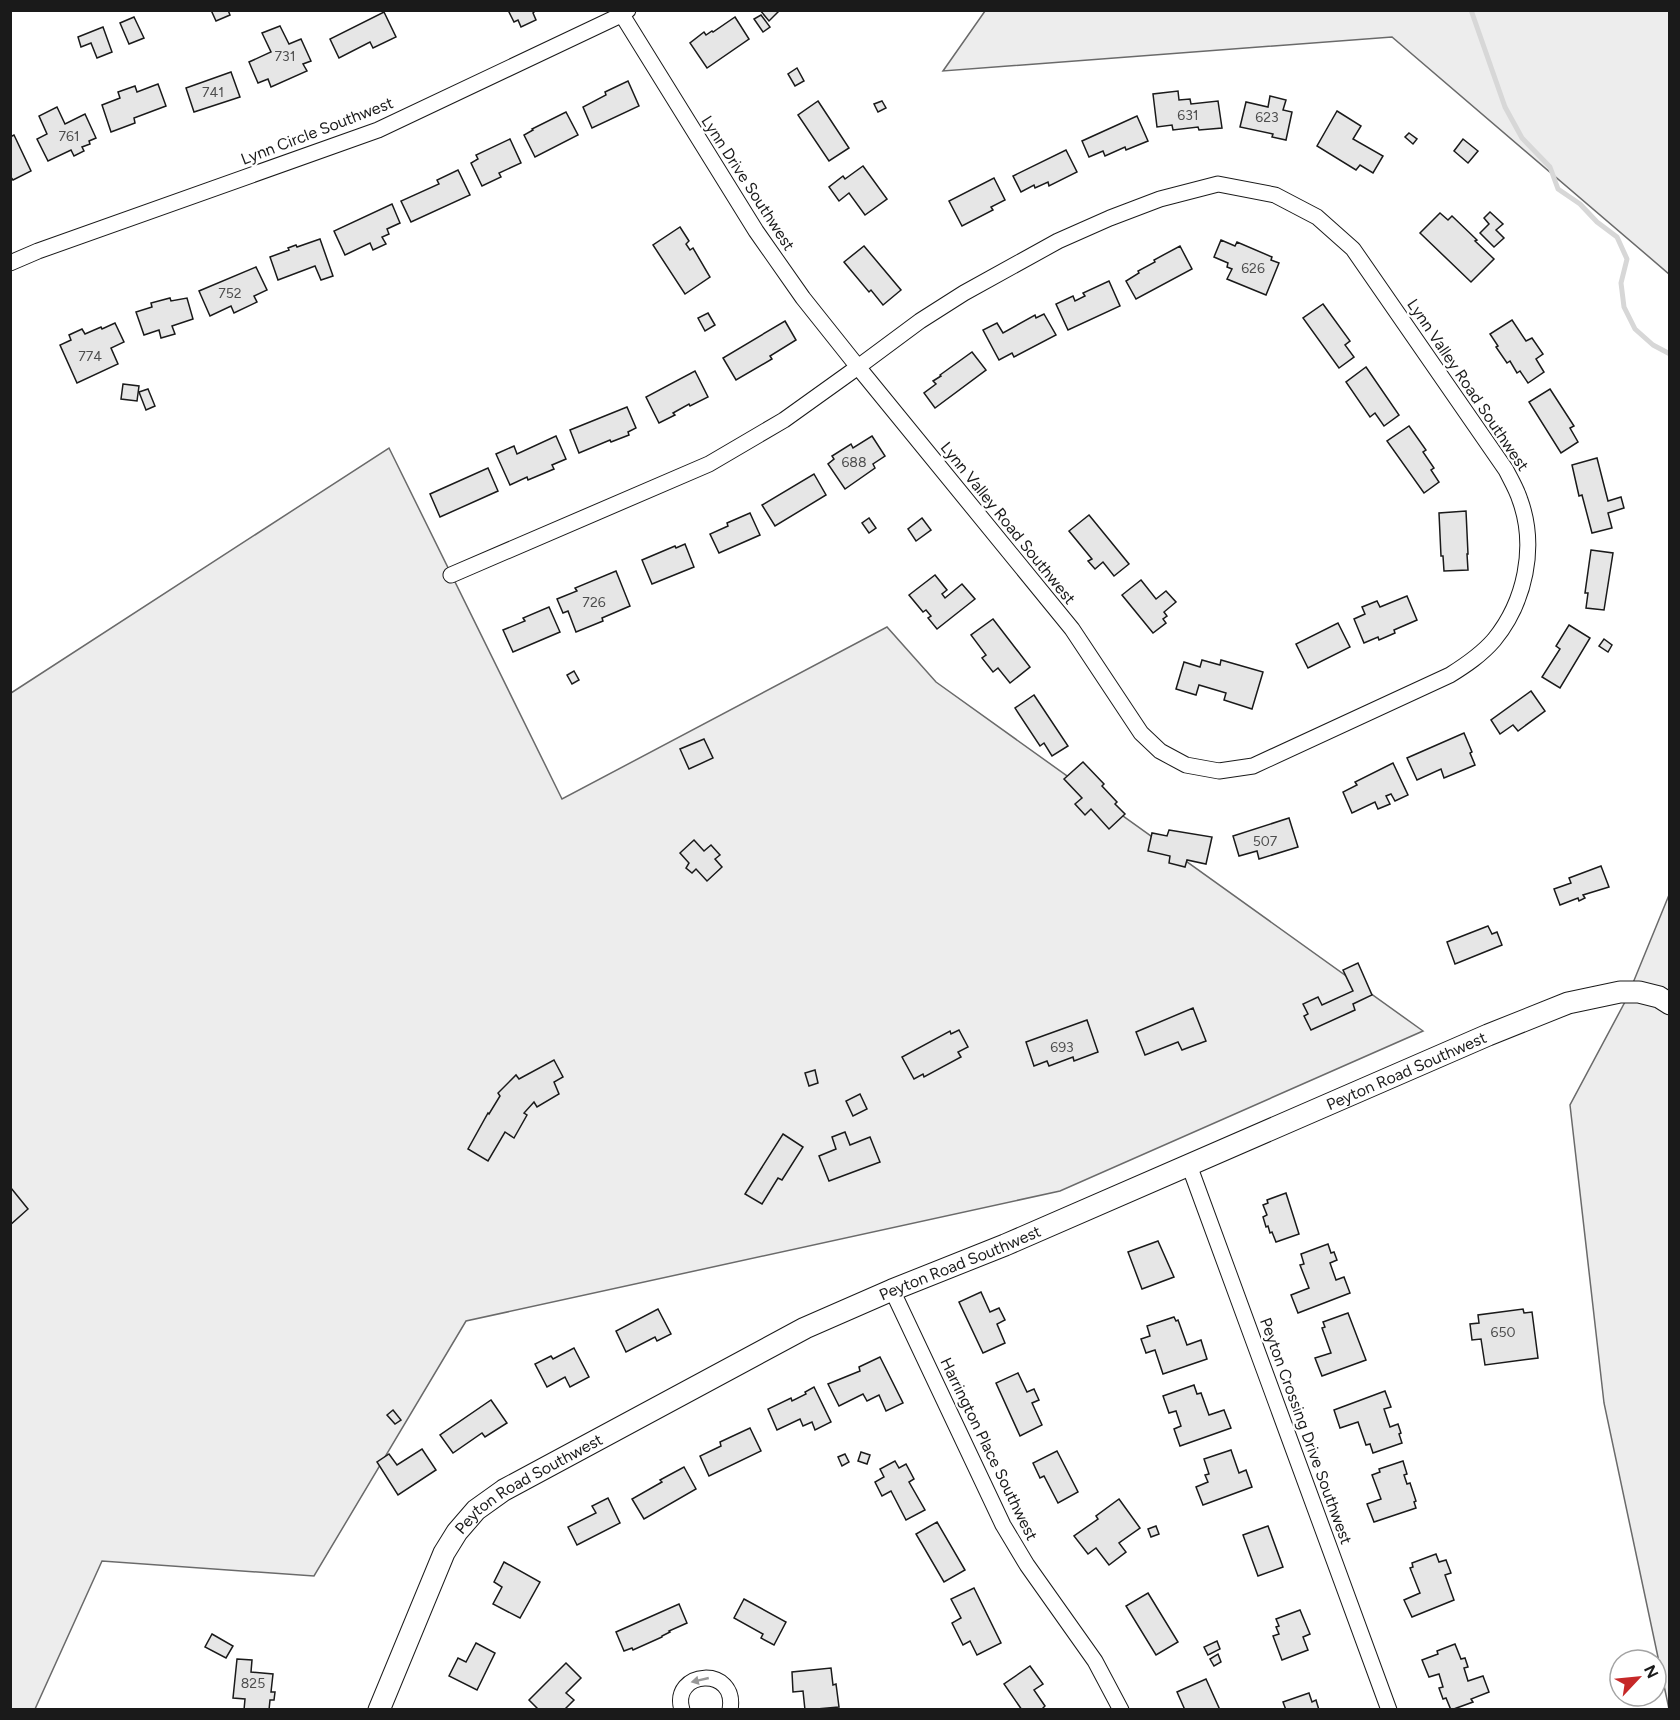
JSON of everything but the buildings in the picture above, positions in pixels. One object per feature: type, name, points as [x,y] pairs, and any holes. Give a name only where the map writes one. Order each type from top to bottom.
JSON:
[{"type":"street","name":"Lynn Circle Southwest","points":[[10,263],[378,130],[622,12]]},
{"type":"street","name":"Lynn Drive Southwest","points":[[622,12],[756,231],[803,298],[858,367]]},
{"type":"street","name":"Lynn Valley Road Southwest","points":[[452,575],[708,464],[784,420],[920,321],[964,293],[1059,241],[1160,199],[1218,184],[1275,195],[1317,217],[1353,249],[1506,470],[1520,500],[1527,531],[1527,564],[1520,593],[1509,619],[1493,641],[1473,660],[1450,675],[1253,765],[1219,771],[1186,765],[1160,751],[1141,733],[1072,629],[858,367]]},
{"type":"street","name":"Peyton Road Southwest","points":[[379,1710],[444,1553],[457,1532],[476,1510],[504,1490],[795,1334],[892,1290],[1005,1245],[1488,1035],[1568,1003],[1620,992],[1639,992],[1670,1004]]},
{"type":"street","name":"Peyton Crossing Drive Southwest","points":[[1189,1165],[1389,1710]]},
{"type":"street","name":"Harrington Place Southwest","points":[[892,1290],[1003,1526],[1027,1565],[1095,1661],[1121,1710]]},
{"type":"street","points":[[682,1710],[681,1698],[685,1688],[696,1679],[706,1677],[716,1679],[729,1691],[730,1710]]},
{"type":"shaded area","points":[[985,11],[1669,11],[1669,274],[1392,37],[943,71]]},
{"type":"shaded area","points":[[389,448],[562,799],[887,627],[936,682],[1423,1031],[1060,1191],[466,1321],[314,1576],[102,1561],[35,1709],[11,1710],[11,693]]},
{"type":"shaded area","points":[[1669,895],[1669,1709],[1668,1648],[1656,1648],[1604,1403],[1570,1105],[1626,1000]]},
{"type":"waterway","points":[[1471,10],[1505,107],[1522,138],[1550,167],[1558,189],[1580,204],[1597,222],[1617,237],[1627,259],[1621,283],[1624,307],[1635,329],[1653,345],[1670,354]]}]
